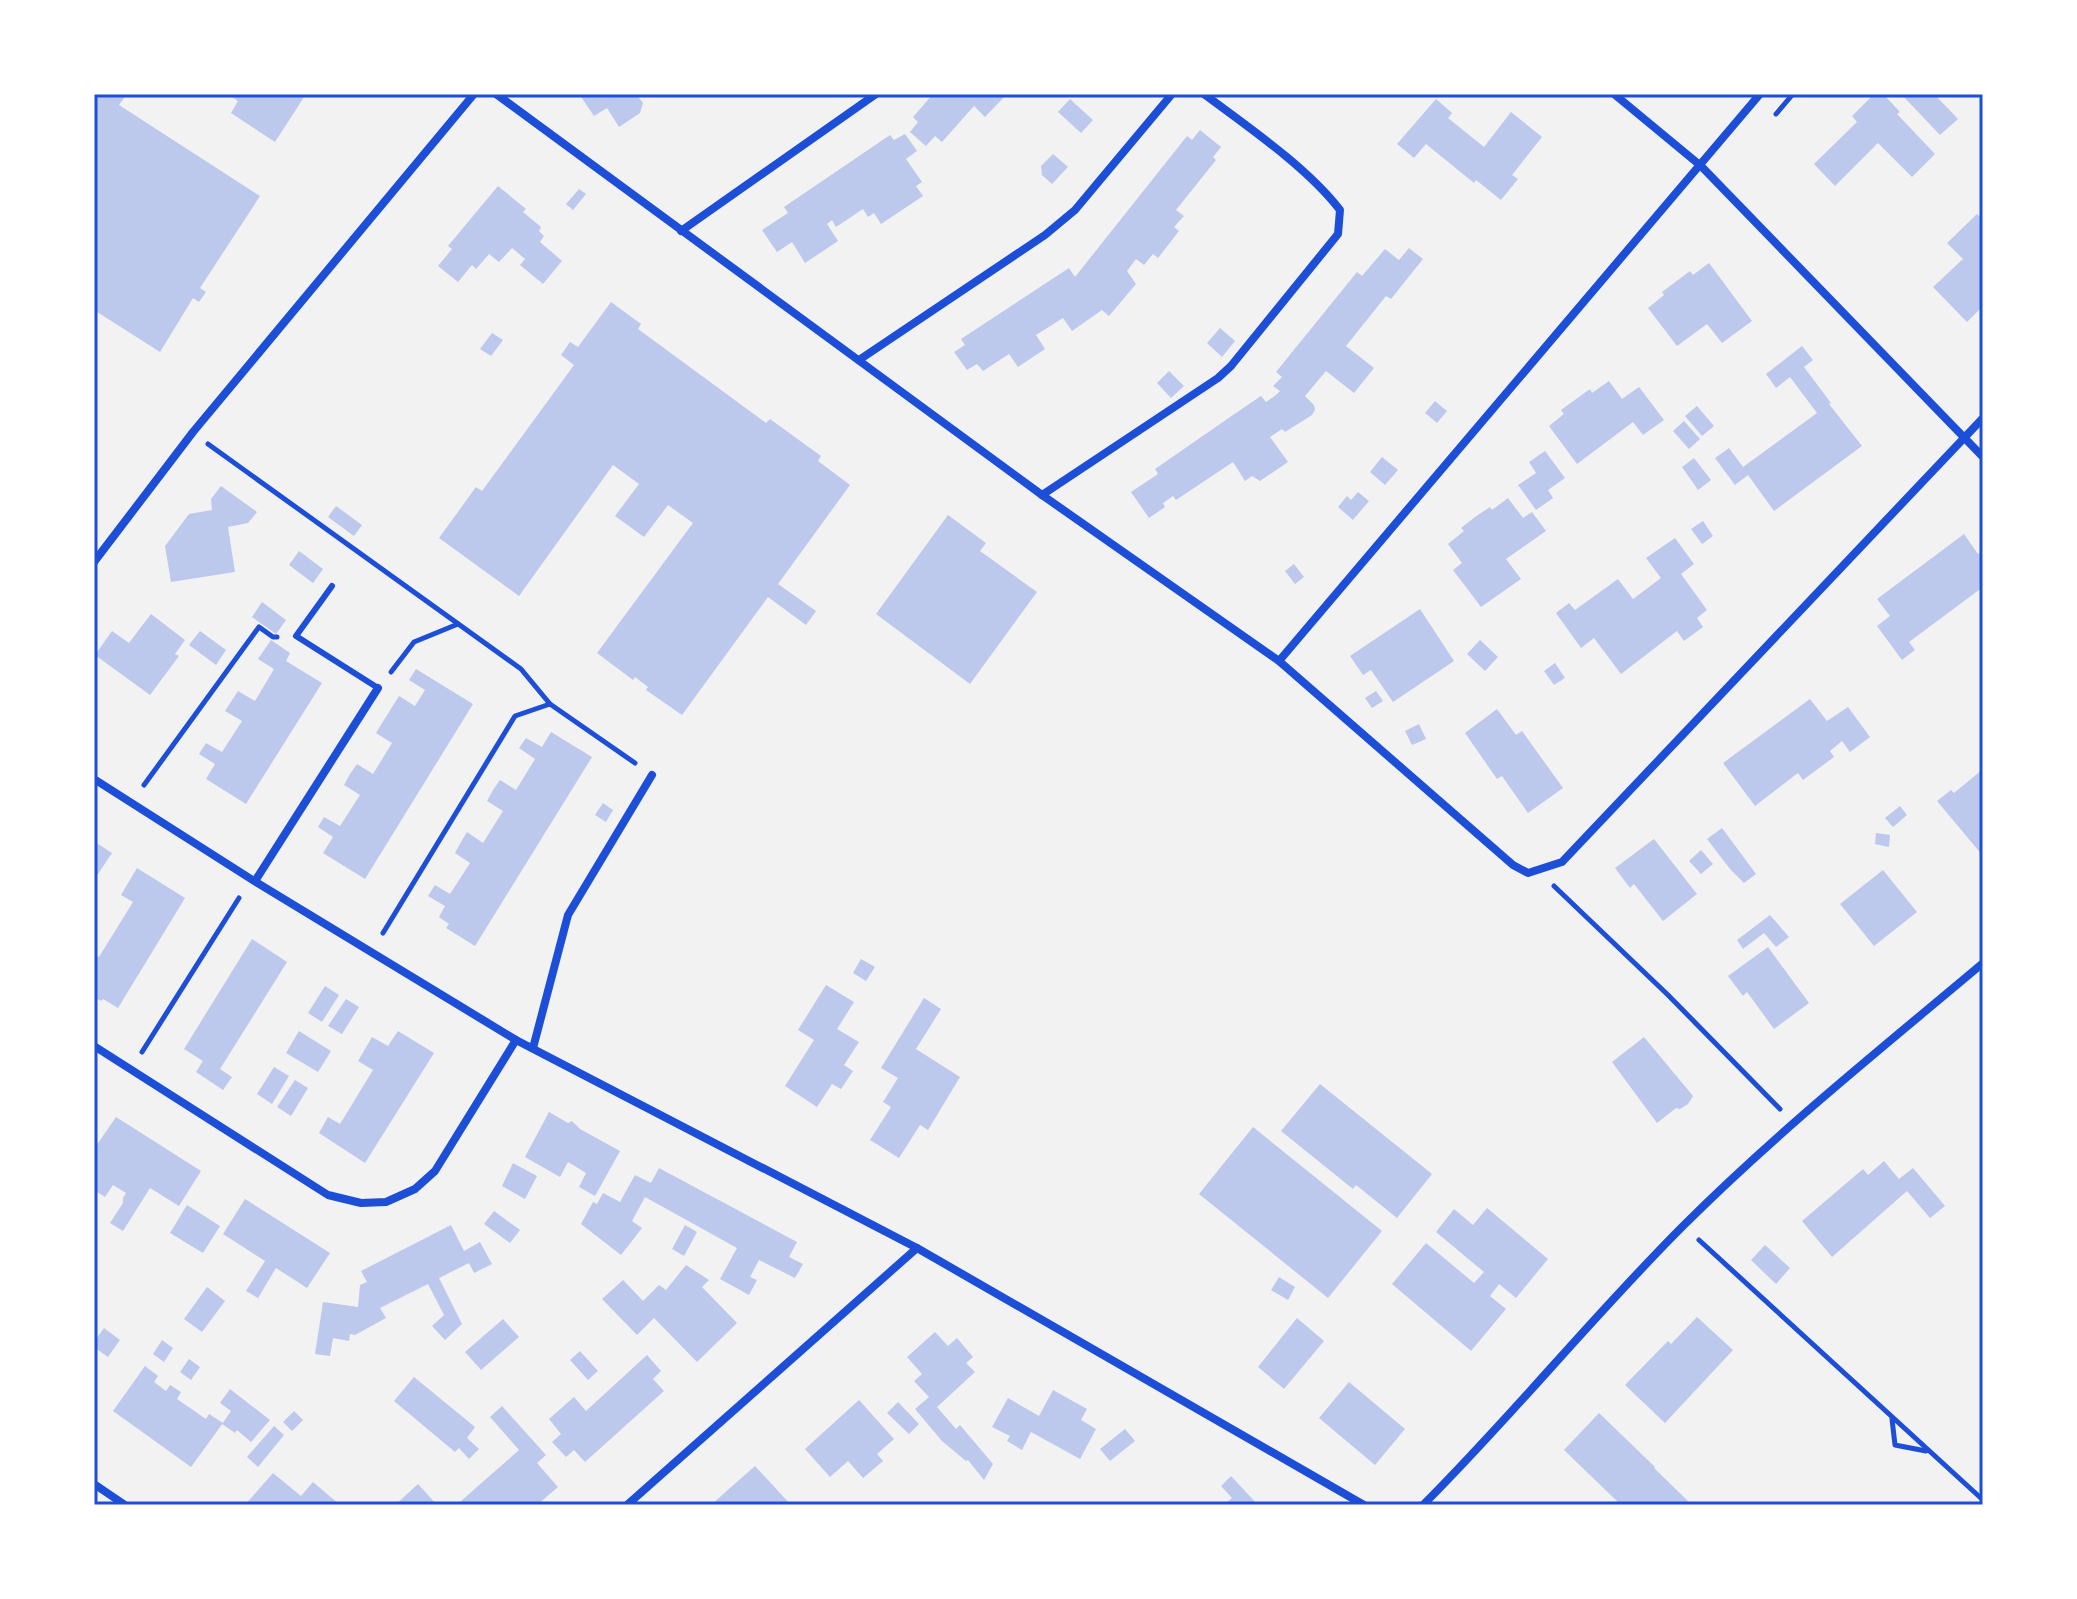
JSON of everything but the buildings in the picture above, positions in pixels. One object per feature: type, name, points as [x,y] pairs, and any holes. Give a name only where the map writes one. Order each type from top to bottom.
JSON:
[{"type":"street","points":[[94,562],[193,432],[474,94]]},
{"type":"street","points":[[496,94],[1042,495],[1279,661],[1513,865],[1528,873],[1562,862],[1983,418]]},
{"type":"street","points":[[681,231],[876,94]]},
{"type":"street","points":[[859,360],[1045,235],[1075,210],[1172,94]]},
{"type":"street","points":[[1042,495],[1218,378],[1338,234],[1340,210],[1329,196],[1260,136],[1204,94]]},
{"type":"street","points":[[1614,94],[1701,166],[1983,457]]},
{"type":"street","points":[[1279,661],[1760,94]]},
{"type":"street","points":[[253,880],[378,688]]},
{"type":"street","points":[[533,1048],[568,915],[652,775]]},
{"type":"street","points":[[94,779],[516,1040],[917,1248],[1364,1505]]},
{"type":"street","points":[[1423,1505],[1476,1452],[1613,1299],[1739,1172],[1983,963]]},
{"type":"street","points":[[94,1046],[328,1195],[361,1203],[386,1202],[415,1189],[435,1171],[516,1040]]},
{"type":"street","points":[[627,1505],[917,1248]]},
{"type":"street","points":[[94,1484],[125,1505]]},
{"type":"lane","points":[[332,586],[296,636],[378,688]]},
{"type":"path","points":[[193,432],[521,669],[550,704],[652,775]]},
{"type":"path","points":[[378,688],[414,642],[458,624]]},
{"type":"path","points":[[131,802],[259,627],[273,637],[296,636]]},
{"type":"path","points":[[371,952],[515,716],[550,704]]},
{"type":"path","points":[[1538,872],[1668,995],[1795,1124]]},
{"type":"path","points":[[131,1069],[253,880]]},
{"type":"path","points":[[1684,1226],[1983,1500]]},
{"type":"path","points":[[1892,1418],[1895,1445],[1928,1452]]}]
